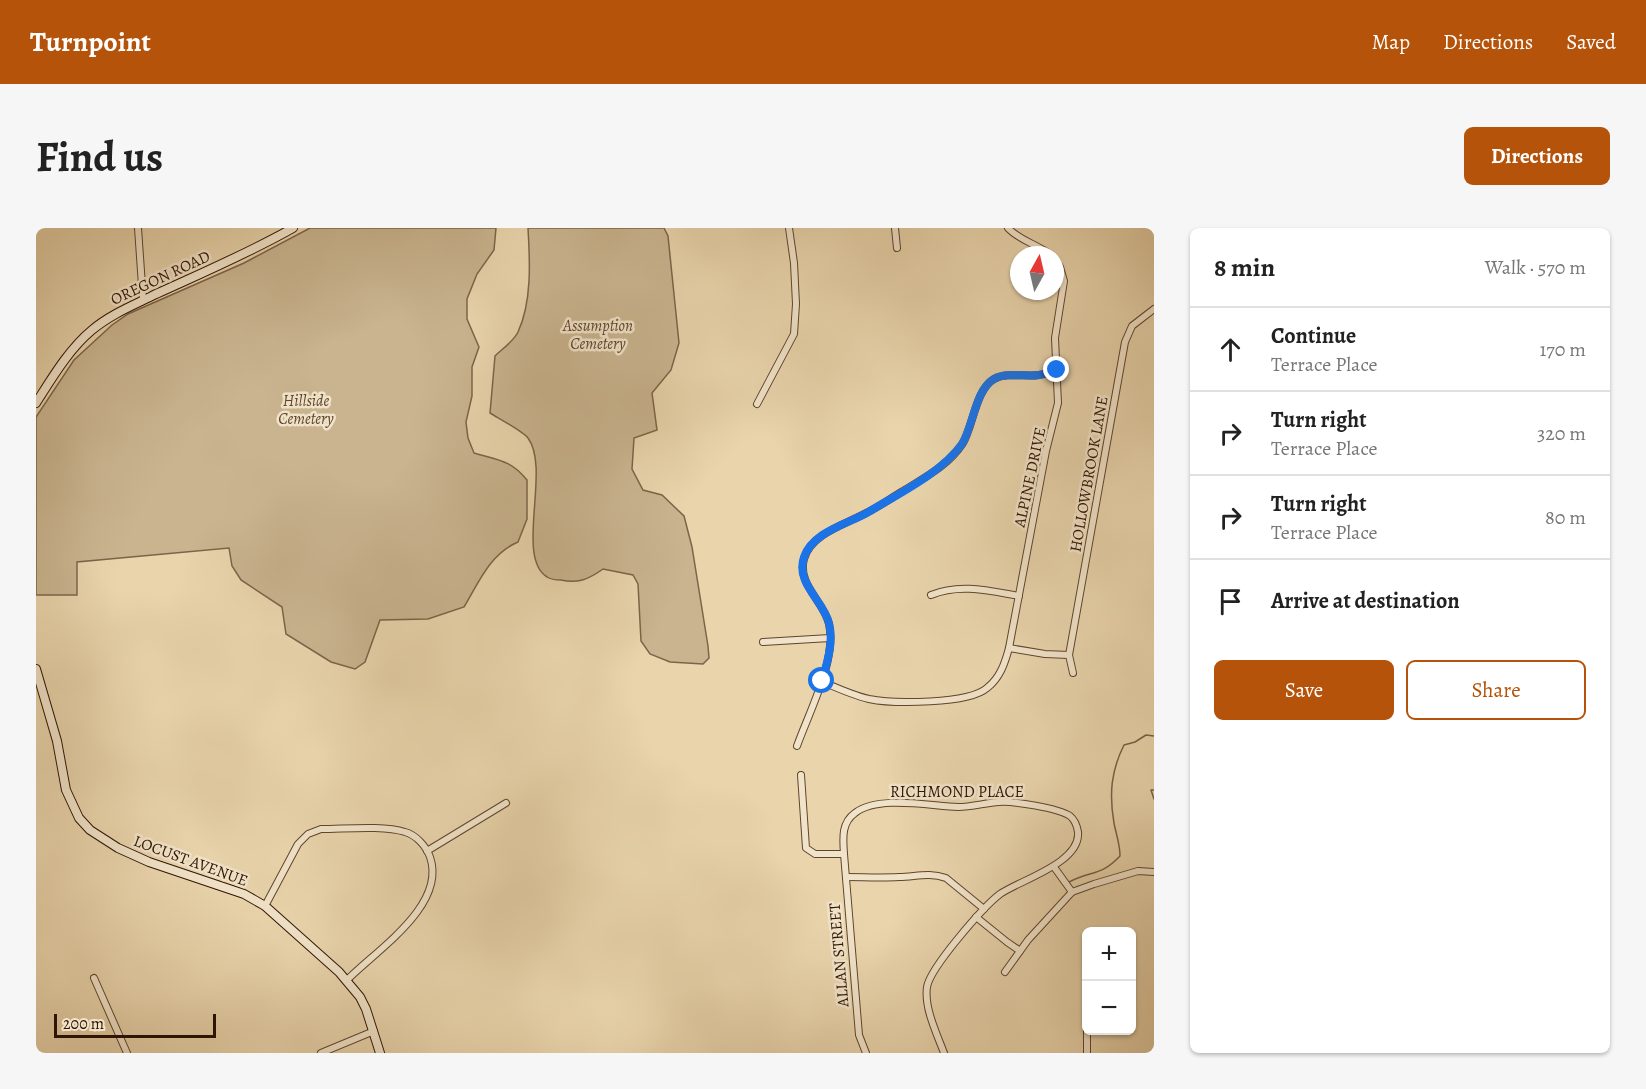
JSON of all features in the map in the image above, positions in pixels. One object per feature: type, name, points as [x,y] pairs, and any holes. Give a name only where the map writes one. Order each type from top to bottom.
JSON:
[{"type":"street","points":[[138,228],[142,300]]},
{"type":"street","name":"OREGON ROAD","points":[[37,399],[67,357],[90,331],[124,309],[223,264],[283,231],[293,228]]},
{"type":"street","points":[[757,404],[794,334],[796,304],[789,228]]},
{"type":"street","points":[[895,228],[897,248]]},
{"type":"street","points":[[1008,228],[1016,236],[1039,246]]},
{"type":"street","name":"ALPINE DRIVE","points":[[822,681],[847,693],[870,699],[941,700],[966,698],[982,692],[995,680],[1002,669],[1009,648],[1046,451],[1056,416],[1058,394],[1055,338],[1061,300]]},
{"type":"street","name":"HOLLOWBROOK LANE","points":[[1069,655],[1125,342],[1132,326],[1154,309]]},
{"type":"street","points":[[796,746],[822,681],[828,660],[830,638],[825,612],[803,574],[804,559],[813,543],[821,536],[869,512],[932,474],[944,464],[963,443],[983,392],[994,379],[1041,375],[1057,370]]},
{"type":"street","points":[[931,595],[960,589],[984,590],[1019,596]]},
{"type":"street","points":[[763,642],[830,638]]},
{"type":"street","points":[[1009,648],[1069,655],[1073,672]]},
{"type":"street","name":"LOCUST AVENUE","points":[[36,669],[57,741],[66,790],[79,818],[90,830],[118,849],[244,894],[265,906],[346,981],[366,1009],[380,1053]]},
{"type":"street","points":[[801,775],[806,848],[815,855],[844,854]]},
{"type":"street","name":"RICHMOND PLACE","points":[[844,854],[843,832],[849,818],[862,808],[875,804],[961,807],[1000,802],[1025,803],[1069,815],[1076,824],[1078,835],[1074,847],[1054,867]]},
{"type":"street","points":[[427,851],[506,803]]},
{"type":"street","points":[[265,906],[298,844],[314,831],[321,829],[392,829],[403,831],[419,840],[427,851],[432,870],[429,894],[401,931],[346,981]]},
{"type":"street","name":"ALLAN STREET","points":[[844,854],[859,1035],[866,1053]]},
{"type":"street","points":[[944,1053],[933,1023],[927,985],[934,971],[976,917],[1012,886],[1054,867],[1072,892]]},
{"type":"street","points":[[1005,972],[1020,951],[1072,892],[1138,871],[1154,872]]},
{"type":"street","points":[[846,877],[902,877],[931,874],[946,878],[984,909]]},
{"type":"street","points":[[976,917],[1020,951]]},
{"type":"street","points":[[94,978],[127,1053]]},
{"type":"street","points":[[321,1053],[374,1031]]},
{"type":"street","points":[[1087,1035],[1087,1053]]},
{"type":"green space","name":"Hillside Cemetery","points":[[310,228],[496,228],[494,250],[477,274],[467,299],[467,319],[479,347],[472,367],[472,396],[466,422],[468,438],[474,453],[510,465],[527,480],[527,519],[518,542],[508,547],[493,561],[464,607],[428,619],[380,620],[365,662],[355,669],[331,662],[286,634],[282,607],[241,580],[232,566],[229,548],[77,562],[77,595],[36,595],[36,417],[74,360],[112,325],[128,314],[244,263]]},
{"type":"green space","name":"Assumption Cemetery","points":[[528,228],[664,228],[668,236],[679,343],[671,370],[652,393],[657,430],[634,438],[632,469],[643,490],[662,495],[684,516],[692,547],[708,646],[709,658],[703,664],[670,662],[650,654],[641,641],[638,584],[633,575],[603,569],[583,580],[567,581],[548,578],[538,567],[533,532],[536,490],[534,452],[526,435],[490,413],[495,356],[516,335],[526,308],[529,267]]},
{"type":"waterway","points":[[1069,882],[1107,867],[1120,856],[1112,802],[1112,783],[1116,764],[1124,745],[1135,742],[1146,735],[1154,736]]},
{"type":"waterway","points":[[1154,790],[1151,790],[1154,799]]},
{"type":"route","points":[[822,681],[830,648],[829,624],[825,612],[804,580],[802,567],[808,549],[821,536],[869,512],[932,474],[944,464],[963,443],[983,392],[994,379],[1041,375],[1057,370]]}]
